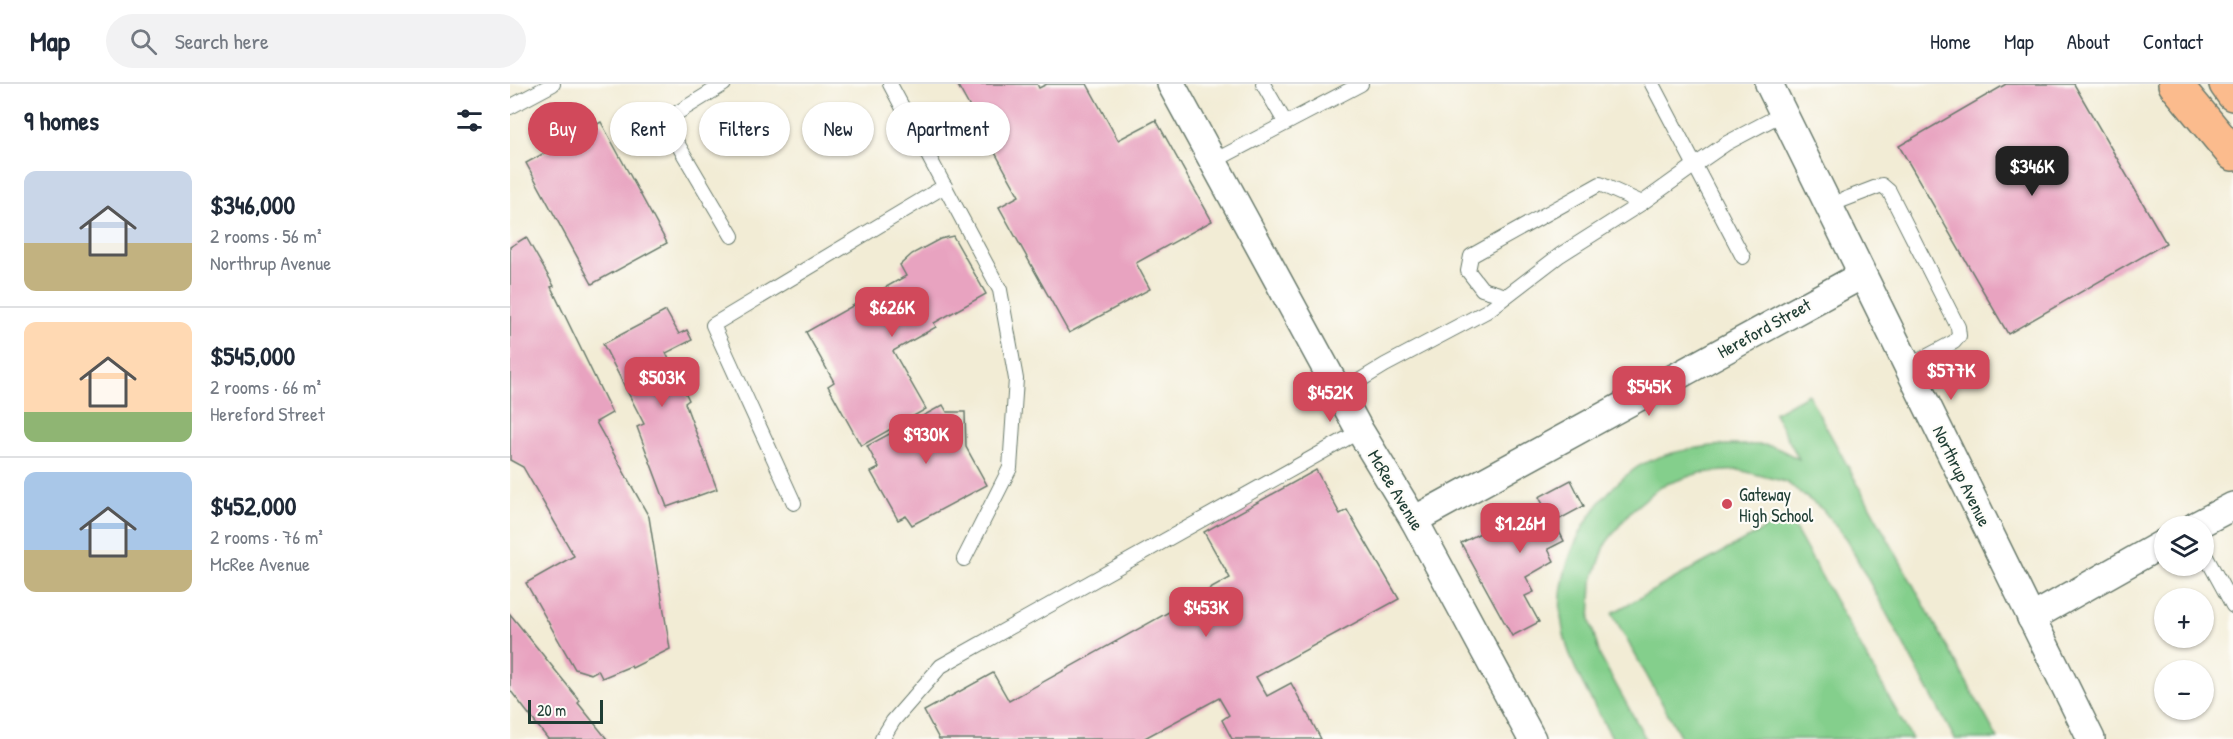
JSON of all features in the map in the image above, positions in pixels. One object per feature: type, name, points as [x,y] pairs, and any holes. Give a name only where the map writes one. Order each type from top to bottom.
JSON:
[{"type":"highway","points":[[2175,84],[2233,154]]},
{"type":"highway","points":[[2226,84],[2233,94]]},
{"type":"street","name":"McRee Avenue","points":[[1172,84],[1339,393],[1414,520],[1532,739]]},
{"type":"street","name":"Northrup Avenue","points":[[1769,84],[2091,739]]},
{"type":"street","name":"Hereford Street","points":[[1414,520],[1862,275]]},
{"type":"street","points":[[2214,516],[2233,506]]},
{"type":"street","points":[[2031,618],[2154,549]]},
{"type":"lane","points":[[510,107],[553,84]]},
{"type":"lane","points":[[724,84],[664,121],[732,236]]},
{"type":"lane","points":[[890,84],[1000,290],[1016,379],[1010,468],[964,559]]},
{"type":"lane","points":[[1263,84],[1285,122]]},
{"type":"lane","points":[[1214,162],[1285,122],[1361,84]]},
{"type":"lane","points":[[1653,84],[1743,257]]},
{"type":"lane","points":[[1339,393],[1385,365],[1487,311],[1560,255],[1727,143],[1784,113]]},
{"type":"lane","points":[[1506,296],[1482,289],[1468,270],[1471,256],[1600,184],[1642,202]]},
{"type":"lane","points":[[1830,205],[1875,186],[1882,185],[1889,191],[1958,327],[1959,336],[1954,342],[1909,366]]},
{"type":"lane","points":[[794,503],[713,325],[945,186]]},
{"type":"lane","points":[[882,739],[892,722],[941,666],[1360,431]]},
{"type":"lane","points":[[2214,571],[2233,606]]},
{"type":"green space","points":[[1808,394],[1998,739],[1955,739],[1846,539],[1823,510],[1786,482],[1739,470],[1699,473],[1661,486],[1631,511],[1606,543],[1592,583],[1590,620],[1600,656],[1646,739],[1613,739],[1576,670],[1564,634],[1561,615],[1561,595],[1569,558],[1585,524],[1621,479],[1646,462],[1671,453],[1713,446],[1766,445],[1799,459],[1774,413]]},
{"type":"green space","points":[[1788,516],[1912,739],[1682,739],[1612,613]]},
{"type":"building","points":[[957,84],[1037,84],[1039,88],[1047,84],[1087,84],[1118,140],[1156,120],[1212,221],[1136,263],[1150,289],[1069,333],[999,207],[1019,196],[997,156],[1010,156],[1010,102],[967,102]]},
{"type":"building","points":[[2006,84],[2074,84],[2166,243],[2008,334],[1899,146]]},
{"type":"building","points":[[601,122],[610,138],[610,156],[620,156],[667,243],[592,284],[526,163],[539,156],[598,156],[598,124]]},
{"type":"building","points":[[953,236],[986,294],[934,323],[936,327],[893,351],[926,409],[861,446],[828,386],[834,382],[806,332],[906,276],[900,265],[912,254],[940,239]]},
{"type":"building","points":[[526,237],[554,286],[551,287],[612,413],[596,422],[649,517],[670,649],[632,668],[631,666],[602,678],[598,670],[591,674],[575,669],[526,583],[574,556],[523,467],[510,460],[510,247]]},
{"type":"building","points":[[666,311],[679,334],[687,330],[692,340],[666,353],[689,400],[685,403],[717,489],[667,507],[637,427],[644,424],[603,344]]},
{"type":"building","points":[[943,405],[947,412],[965,412],[966,447],[987,485],[912,525],[906,516],[898,520],[871,472],[879,468],[867,446]]},
{"type":"building","points":[[1316,470],[1340,514],[1347,510],[1399,599],[1256,677],[1267,696],[1291,683],[1321,739],[1232,739],[1222,720],[1229,715],[1219,698],[1143,739],[939,739],[924,711],[993,673],[1009,701],[1230,578],[1204,532]]},
{"type":"building","points":[[1571,480],[1584,506],[1554,522],[1564,541],[1548,549],[1554,561],[1526,577],[1534,592],[1525,596],[1539,622],[1512,636],[1461,543],[1526,509],[1530,516],[1545,508],[1539,497]]},
{"type":"building","points":[[510,614],[580,701],[578,703],[607,739],[548,739],[510,690]]},
{"type":"place","name":"Gateway High School","points":[[1727,504]]}]
